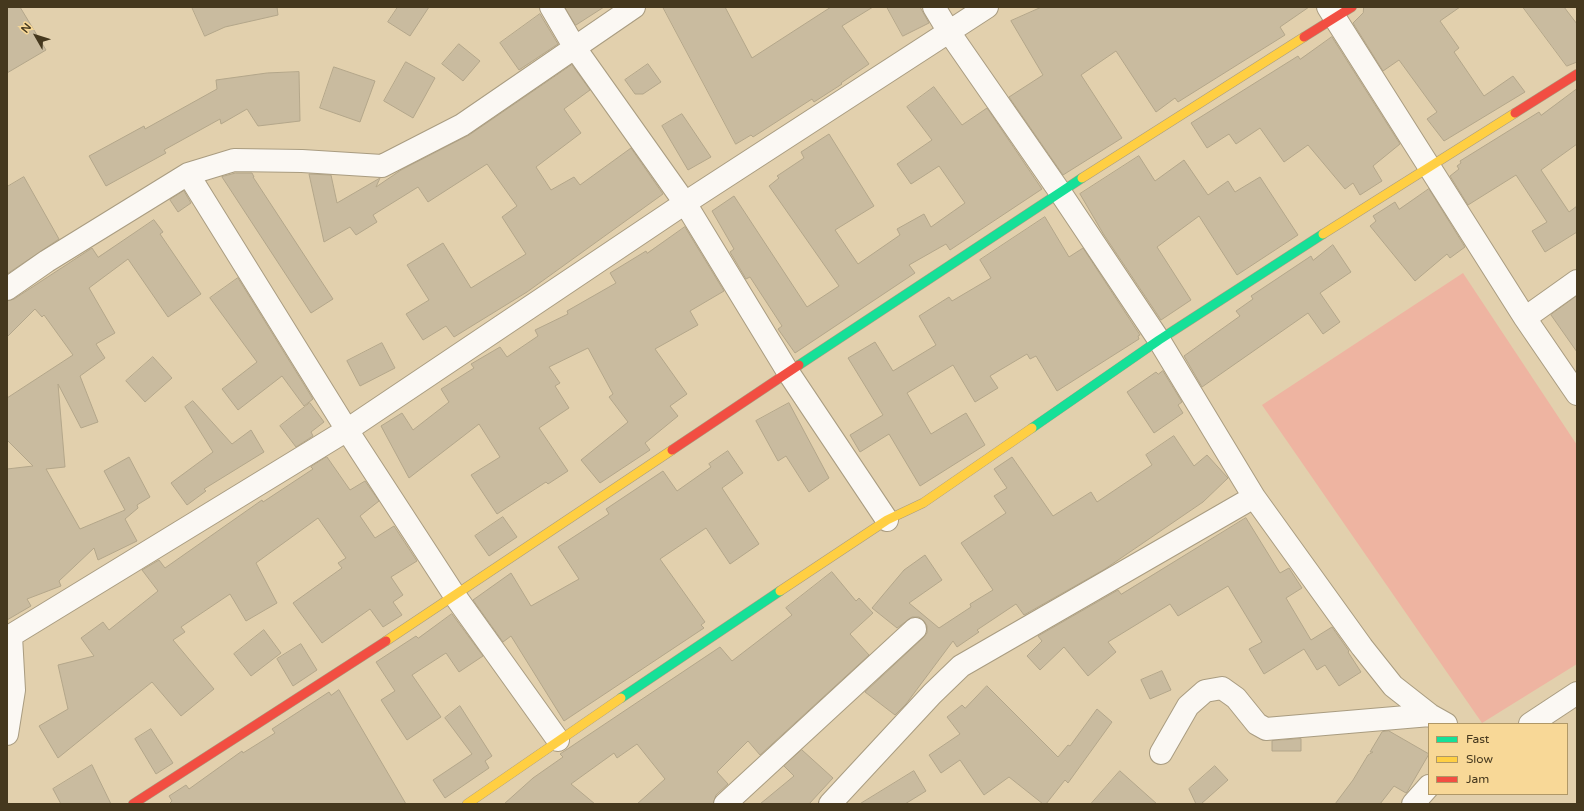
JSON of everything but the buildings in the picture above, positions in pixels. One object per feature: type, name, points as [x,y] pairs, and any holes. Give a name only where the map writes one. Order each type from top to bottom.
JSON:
[{"type":"street","points":[[551,7],[575,48],[685,203],[788,372],[887,520]]},
{"type":"street","points":[[7,289],[46,261],[188,174],[234,160],[302,161],[382,166],[462,125],[634,7]]},
{"type":"street","points":[[934,7],[949,32],[1060,192],[1159,340],[1254,497],[1362,647],[1393,686],[1438,720]]},
{"type":"street","points":[[7,734],[14,690],[9,637],[347,430],[685,203],[987,7]]},
{"type":"street","points":[[133,804],[455,596],[788,372],[1060,192],[1339,11],[1428,166],[1525,318],[1577,394]]},
{"type":"street","points":[[467,804],[558,740],[887,520],[923,503],[1159,340],[1428,166],[1577,74]]},
{"type":"street","points":[[188,174],[347,430],[455,596],[558,740]]},
{"type":"street","points":[[1525,318],[1577,281]]},
{"type":"street","points":[[830,804],[932,694],[961,666],[1254,497]]},
{"type":"street","points":[[725,804],[914,629]]},
{"type":"street","points":[[1161,753],[1188,706],[1205,691],[1222,688],[1236,698],[1257,724],[1266,729],[1438,720]]},
{"type":"street","points":[[1532,723],[1577,693]]},
{"type":"street","points":[[1413,804],[1428,787]]},
{"type":"shaded area","points":[[1463,273],[1577,445],[1577,664],[1482,723],[1262,405]]},
{"type":"traffic: fast","points":[[799,365],[1082,178]]},
{"type":"traffic: fast","points":[[1032,428],[1159,340],[1323,234]]},
{"type":"traffic: fast","points":[[621,698],[780,591]]},
{"type":"traffic: slow","points":[[1082,178],[1304,37]]},
{"type":"traffic: slow","points":[[1323,234],[1515,113]]},
{"type":"traffic: slow","points":[[780,591],[887,520],[923,503],[1032,428]]},
{"type":"traffic: slow","points":[[386,641],[672,450]]},
{"type":"traffic: slow","points":[[467,804],[621,698]]},
{"type":"traffic: jam","points":[[1304,37],[1352,7]]},
{"type":"traffic: jam","points":[[1515,113],[1577,74]]},
{"type":"traffic: jam","points":[[672,450],[799,365]]},
{"type":"traffic: jam","points":[[133,804],[386,641]]}]
